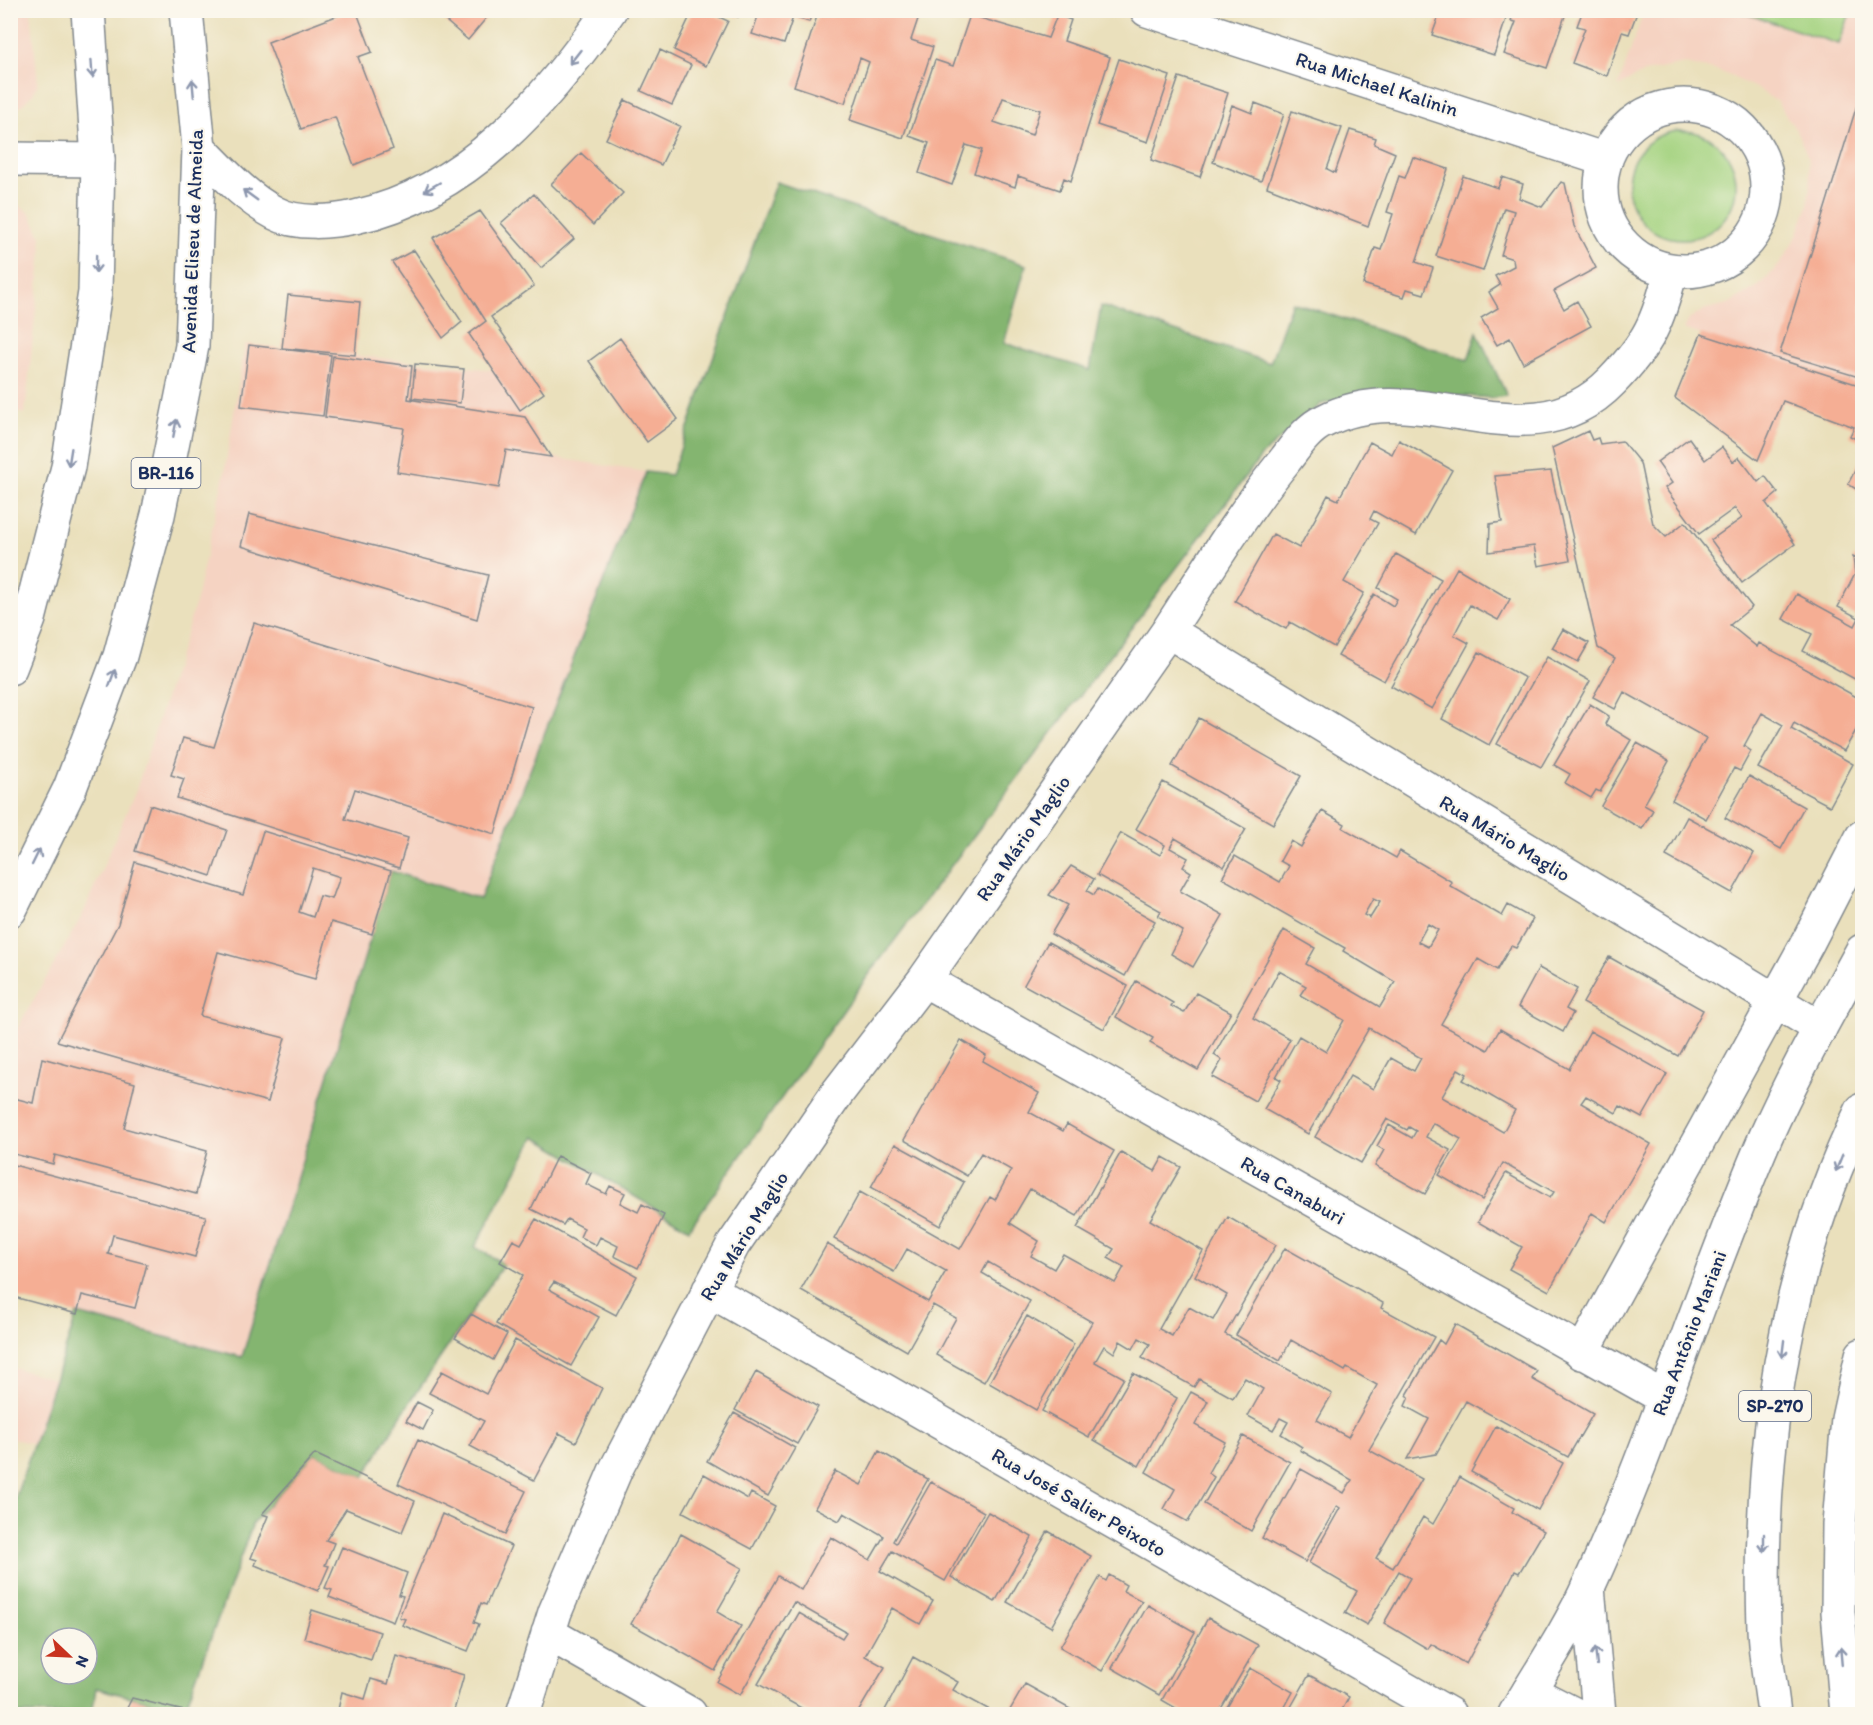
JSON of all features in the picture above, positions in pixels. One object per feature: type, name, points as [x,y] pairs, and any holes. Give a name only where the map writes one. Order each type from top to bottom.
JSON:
[{"type":"main road","points":[[10,668],[29,619],[68,467],[95,292],[98,160],[88,10]]},
{"type":"main road","name":"Avenida Eliseu de Almeida","points":[[10,910],[70,788],[116,666],[158,515],[192,346],[199,148],[186,10]]},
{"type":"main road","points":[[199,148],[236,185],[276,214],[326,223],[386,210],[429,189],[476,159],[537,106],[610,10]]},
{"type":"main road","name":"Rua Michael Kalinin","points":[[1147,10],[1606,160]]},
{"type":"main road","points":[[1669,106],[1698,106],[1725,115],[1748,134],[1762,158],[1768,187],[1763,216],[1749,241],[1727,260],[1700,271],[1671,271],[1644,262],[1621,243],[1606,218],[1601,189],[1606,160],[1620,135],[1642,116],[1669,106]]},
{"type":"main road","points":[[10,159],[98,160]]},
{"type":"main road","points":[[1168,631],[1262,489],[1300,441],[1321,422],[1347,411],[1391,404],[1432,407],[1507,420],[1536,420],[1579,408],[1608,386],[1641,349],[1661,309],[1671,271]]},
{"type":"main road","name":"Rua Mário Maglio","points":[[523,1714],[548,1633],[615,1469],[733,1245],[838,1092],[924,980],[1168,631],[1260,690],[1820,1028]]},
{"type":"main road","points":[[1582,1353],[1776,1001],[1863,837]]},
{"type":"main road","name":"Rua Antônio Mariani","points":[[1522,1703],[1588,1587],[1638,1471],[1663,1397],[1766,1135],[1820,1028],[1863,951]]},
{"type":"main road","name":"Rua Canaburi","points":[[924,980],[1663,1397]]},
{"type":"main road","name":"SP-270","points":[[1774,1714],[1764,1630],[1764,1491],[1784,1335],[1815,1222],[1863,1110]]},
{"type":"main road","name":"Rua José Salier Peixoto","points":[[709,1290],[1449,1714]]},
{"type":"main road","points":[[1847,1714],[1838,1612],[1839,1526],[1848,1419],[1863,1354]]},
{"type":"main road","points":[[1588,1587],[1599,1714]]},
{"type":"main road","points":[[548,1633],[690,1714]]},
{"type":"main road","points":[[1522,1703],[1574,1714]]},
{"type":"shaded area","points":[[11,10],[31,11],[38,83],[33,94],[16,111],[11,111]]},
{"type":"shaded area","points":[[1644,11],[1862,11],[1862,386],[1683,329],[1690,318],[1706,309],[1728,304],[1760,285],[1780,264],[1796,238],[1808,206],[1810,181],[1808,157],[1796,130],[1777,102],[1758,89],[1719,71],[1685,64],[1644,72],[1618,87]]},
{"type":"shaded area","points":[[11,200],[30,213],[41,236],[42,251],[25,414],[11,411]]},
{"type":"shaded area","points":[[245,344],[494,370],[551,457],[646,472],[480,899],[391,872],[242,1358],[11,1296],[10,1041],[83,914],[136,790],[195,605],[224,475]]},
{"type":"shaded area","points":[[10,1367],[55,1379],[33,1444],[11,1438]]},
{"type":"green space","points":[[1737,11],[1851,11],[1839,44]]},
{"type":"green space","points":[[1682,131],[1703,135],[1720,147],[1732,164],[1736,185],[1732,206],[1720,223],[1703,235],[1682,239],[1661,235],[1644,223],[1632,206],[1628,185],[1632,164],[1644,147],[1661,135]]},
{"type":"green space","points":[[776,182],[1026,265],[1004,343],[1090,370],[1101,306],[1270,363],[1292,302],[1468,360],[1477,332],[1507,396],[1492,398],[1390,390],[1321,404],[1263,454],[867,977],[689,1229],[535,1137],[475,1247],[504,1264],[400,1417],[364,1477],[315,1454],[253,1523],[184,1711],[96,1688],[92,1714],[11,1714],[11,1511],[77,1314],[242,1357],[391,871],[480,899],[646,472],[671,475]]},
{"type":"building","points":[[356,10],[372,52],[358,57],[393,149],[354,165],[335,117],[301,129],[268,42]]},
{"type":"building","points":[[433,10],[493,10],[468,40]]},
{"type":"building","points":[[693,10],[704,10],[728,21],[706,66],[674,50]]},
{"type":"building","points":[[721,10],[741,10],[738,17]]},
{"type":"building","points":[[760,10],[813,10],[809,22],[793,17],[784,44],[752,34]]},
{"type":"building","points":[[819,10],[921,10],[911,40],[933,47],[903,138],[850,120],[869,62],[860,58],[845,103],[794,86]]},
{"type":"building","points":[[1441,10],[1509,10],[1494,55],[1432,35]]},
{"type":"building","points":[[1514,10],[1567,10],[1547,68],[1504,54],[1516,22],[1511,21]]},
{"type":"building","points":[[1583,10],[1638,10],[1629,34],[1622,32],[1607,76],[1572,63],[1585,28],[1577,26]]},
{"type":"building","points":[[970,15],[1048,38],[1057,15],[1071,20],[1064,41],[1110,57],[1071,181],[1064,178],[1060,190],[1018,176],[1015,187],[974,173],[982,150],[966,145],[952,185],[919,173],[929,143],[909,136],[935,60],[953,66]],"holes":[[[1003,98],[1040,110],[1032,135],[994,122]]]},
{"type":"building","points":[[660,50],[691,65],[672,105],[641,91]]},
{"type":"building","points":[[1119,59],[1170,76],[1148,142],[1097,125]]},
{"type":"building","points":[[1179,77],[1228,93],[1200,177],[1151,160]]},
{"type":"building","points":[[1862,89],[1861,306],[1862,378],[1780,353]]},
{"type":"building","points":[[625,100],[680,126],[661,165],[606,139]]},
{"type":"building","points":[[1255,103],[1284,114],[1261,181],[1213,162],[1232,105],[1252,113]]},
{"type":"building","points":[[1292,111],[1342,128],[1327,169],[1335,173],[1350,130],[1376,138],[1374,144],[1395,153],[1368,226],[1267,187]]},
{"type":"building","points":[[581,153],[623,193],[593,225],[551,184]]},
{"type":"building","points":[[1413,157],[1448,169],[1416,262],[1433,268],[1424,294],[1407,289],[1404,297],[1363,284],[1375,248],[1381,250],[1393,214],[1387,212],[1399,176],[1405,178]]},
{"type":"building","points":[[1463,176],[1498,188],[1502,177],[1523,184],[1519,198],[1542,207],[1561,182],[1565,183],[1574,226],[1596,268],[1554,291],[1564,309],[1577,301],[1591,326],[1523,363],[1510,338],[1497,345],[1481,318],[1498,308],[1489,292],[1500,285],[1495,276],[1514,266],[1513,259],[1501,255],[1514,211],[1504,208],[1483,271],[1436,256]]},
{"type":"building","points":[[534,194],[574,239],[541,268],[501,223]]},
{"type":"building","points":[[480,211],[534,286],[491,317],[544,393],[520,410],[469,334],[486,321],[433,238]]},
{"type":"building","points":[[414,250],[462,322],[443,338],[392,262]]},
{"type":"building","points":[[288,295],[360,302],[355,355],[282,348]]},
{"type":"building","points":[[1701,334],[1862,386],[1862,442],[1850,436],[1854,427],[1783,401],[1758,460],[1675,398]]},
{"type":"building","points":[[620,338],[678,419],[647,442],[589,361]]},
{"type":"building","points":[[249,345],[331,355],[323,416],[241,406]]},
{"type":"building","points":[[333,356],[412,366],[408,399],[525,417],[551,457],[506,450],[499,488],[397,472],[404,428],[325,417]]},
{"type":"building","points":[[415,364],[464,369],[460,403],[412,398]]},
{"type":"building","points":[[1588,431],[1592,440],[1598,438],[1600,444],[1622,441],[1640,463],[1653,524],[1666,537],[1685,522],[1752,607],[1730,625],[1757,647],[1759,643],[1862,700],[1862,720],[1844,751],[1794,723],[1791,729],[1853,764],[1830,806],[1758,768],[1783,725],[1762,713],[1744,746],[1751,751],[1740,771],[1734,768],[1706,819],[1672,800],[1706,738],[1624,692],[1615,709],[1593,697],[1615,658],[1598,648],[1552,448]]},
{"type":"building","points":[[1689,438],[1705,460],[1722,447],[1733,462],[1739,457],[1758,482],[1765,476],[1778,493],[1766,503],[1795,544],[1742,583],[1711,540],[1742,518],[1735,508],[1699,534],[1665,488],[1672,483],[1657,462]]},
{"type":"building","points":[[1399,440],[1452,470],[1416,535],[1374,511],[1370,519],[1378,523],[1344,582],[1364,593],[1334,647],[1290,622],[1286,629],[1235,601],[1273,534],[1299,548],[1328,495],[1338,500],[1370,442],[1392,454]]},
{"type":"building","points":[[1862,457],[1862,493],[1848,484]]},
{"type":"building","points":[[1551,471],[1570,560],[1538,566],[1534,546],[1489,552],[1490,524],[1502,522],[1495,476]]},
{"type":"building","points":[[249,514],[488,575],[477,619],[241,546]]},
{"type":"building","points":[[1396,554],[1441,579],[1384,681],[1338,656],[1374,594],[1393,606],[1397,599],[1378,588]]},
{"type":"building","points":[[1853,557],[1862,562],[1862,683],[1803,651],[1812,634],[1783,619],[1797,594],[1855,626],[1859,618],[1838,607],[1855,574]]},
{"type":"building","points":[[1457,568],[1510,599],[1498,620],[1470,605],[1454,635],[1469,643],[1432,709],[1391,686]]},
{"type":"building","points":[[254,623],[532,707],[495,834],[355,789],[345,819],[408,838],[399,868],[177,798],[184,779],[171,775],[183,738],[214,747]]},
{"type":"building","points":[[1563,629],[1589,643],[1578,662],[1552,648]]},
{"type":"building","points":[[1479,652],[1525,678],[1489,745],[1442,719]]},
{"type":"building","points":[[1547,657],[1590,681],[1541,767],[1497,744]]},
{"type":"building","points":[[1590,704],[1609,716],[1605,724],[1631,740],[1600,792],[1596,790],[1591,798],[1565,783],[1570,774],[1554,765]]},
{"type":"building","points":[[1199,718],[1301,776],[1273,824],[1172,766]]},
{"type":"building","points":[[1637,743],[1669,761],[1644,805],[1653,810],[1642,829],[1601,806]]},
{"type":"building","points":[[1749,776],[1804,807],[1781,849],[1725,818]]},
{"type":"building","points":[[1163,782],[1246,829],[1224,867],[1175,838],[1170,848],[1188,858],[1183,867],[1191,872],[1180,891],[1223,915],[1193,967],[1171,954],[1183,931],[1158,916],[1161,911],[1097,875],[1121,833],[1160,855],[1165,845],[1136,829]]},
{"type":"building","points":[[150,805],[227,830],[211,876],[135,851]]},
{"type":"building","points":[[1322,811],[1345,824],[1343,828],[1396,858],[1400,851],[1452,882],[1450,886],[1502,916],[1508,905],[1533,919],[1516,948],[1511,946],[1497,970],[1478,959],[1441,1024],[1488,1050],[1500,1029],[1569,1069],[1590,1031],[1667,1074],[1642,1118],[1620,1106],[1616,1113],[1586,1096],[1581,1103],[1651,1144],[1606,1222],[1592,1213],[1549,1291],[1509,1269],[1522,1247],[1478,1222],[1506,1173],[1550,1198],[1554,1192],[1503,1163],[1482,1200],[1439,1175],[1461,1139],[1433,1123],[1426,1137],[1450,1150],[1425,1194],[1375,1166],[1384,1150],[1377,1146],[1389,1125],[1412,1138],[1416,1131],[1409,1127],[1407,1130],[1387,1119],[1361,1163],[1315,1137],[1350,1076],[1373,1089],[1391,1058],[1414,1071],[1421,1058],[1369,1028],[1308,1134],[1264,1109],[1281,1080],[1276,1077],[1299,1036],[1326,1052],[1344,1020],[1300,995],[1306,986],[1279,971],[1253,1018],[1290,1039],[1255,1101],[1212,1077],[1222,1060],[1214,1055],[1284,930],[1315,948],[1306,964],[1380,1007],[1395,982],[1343,951],[1345,948],[1222,878],[1235,856],[1280,882],[1289,866],[1280,861],[1291,841],[1301,847]],"holes":[[[1373,899],[1380,902],[1370,918],[1364,915]],[[1428,924],[1438,930],[1428,947],[1418,942]],[[1458,1069],[1467,1074],[1463,1080],[1515,1110],[1503,1132],[1442,1097]]]},
{"type":"building","points":[[1687,817],[1754,853],[1732,893],[1666,856]]},
{"type":"building","points":[[263,831],[391,871],[372,934],[331,922],[315,979],[218,952],[200,1016],[285,1038],[268,1102],[57,1041],[118,924],[135,862],[243,895]],"holes":[[[313,868],[340,877],[332,899],[320,896],[313,917],[299,912]]]},
{"type":"building","points":[[1071,866],[1094,879],[1087,891],[1094,895],[1098,889],[1155,921],[1125,976],[1051,934],[1068,905],[1049,895]]},
{"type":"building","points":[[1048,942],[1128,986],[1104,1029],[1024,985]]},
{"type":"building","points":[[1609,957],[1703,1010],[1678,1056],[1583,1003]]},
{"type":"building","points":[[1539,968],[1577,989],[1566,1009],[1573,1013],[1563,1032],[1518,1007]]},
{"type":"building","points":[[1136,981],[1173,1003],[1171,1006],[1184,1013],[1196,993],[1231,1012],[1198,1070],[1150,1043],[1153,1038],[1116,1017]]},
{"type":"building","points":[[961,1040],[986,1055],[983,1061],[1039,1093],[1029,1112],[1063,1131],[1067,1124],[1114,1151],[1077,1216],[1030,1189],[1010,1223],[1039,1241],[1031,1256],[1054,1269],[1063,1254],[1115,1283],[1124,1267],[1108,1258],[1114,1249],[1077,1228],[1121,1152],[1155,1171],[1163,1157],[1181,1167],[1150,1220],[1203,1251],[1159,1329],[1172,1336],[1189,1307],[1213,1320],[1227,1295],[1195,1276],[1228,1217],[1276,1245],[1225,1334],[1332,1394],[1317,1420],[1348,1437],[1377,1385],[1347,1368],[1345,1371],[1291,1340],[1280,1361],[1236,1335],[1285,1248],[1383,1303],[1381,1308],[1434,1337],[1369,1450],[1422,1479],[1376,1558],[1393,1568],[1423,1517],[1433,1524],[1460,1477],[1514,1508],[1512,1512],[1544,1531],[1519,1573],[1515,1571],[1466,1664],[1431,1644],[1428,1649],[1384,1623],[1410,1578],[1399,1571],[1367,1625],[1345,1613],[1357,1591],[1309,1563],[1340,1508],[1337,1506],[1305,1562],[1262,1538],[1301,1469],[1344,1493],[1352,1480],[1300,1450],[1302,1447],[1281,1434],[1288,1422],[1280,1418],[1273,1430],[1248,1416],[1263,1389],[1245,1378],[1233,1398],[1199,1379],[1194,1387],[1142,1358],[1150,1344],[1139,1338],[1133,1349],[1120,1341],[1114,1353],[1104,1346],[1095,1362],[1124,1378],[1089,1437],[1042,1411],[1092,1322],[988,1262],[982,1273],[1030,1301],[984,1382],[936,1355],[956,1318],[933,1305],[907,1351],[801,1290],[827,1244],[928,1302],[946,1271],[907,1249],[894,1272],[834,1239],[860,1192],[960,1249],[990,1197],[995,1200],[1011,1170],[981,1153],[967,1176],[904,1140]]},
{"type":"building","points":[[42,1058],[135,1083],[124,1128],[207,1151],[196,1194],[55,1155],[53,1164],[10,1153],[10,1097],[33,1103]]},
{"type":"building","points":[[895,1144],[964,1182],[940,1226],[871,1187]]},
{"type":"building","points":[[557,1156],[591,1173],[586,1184],[606,1194],[610,1186],[625,1193],[620,1203],[638,1212],[642,1204],[664,1215],[638,1268],[614,1256],[618,1246],[600,1237],[596,1245],[580,1237],[584,1228],[567,1219],[563,1225],[531,1209]]},
{"type":"building","points":[[10,1164],[206,1216],[195,1257],[113,1235],[108,1254],[147,1264],[135,1308],[82,1295],[77,1314],[10,1296]]},
{"type":"building","points":[[536,1219],[637,1276],[616,1315],[554,1282],[549,1289],[599,1317],[571,1366],[496,1324],[523,1275],[500,1262],[513,1240],[521,1244]]},
{"type":"building","points":[[471,1314],[507,1334],[493,1360],[455,1338]]},
{"type":"building","points":[[1027,1316],[1074,1344],[1036,1410],[989,1383]]},
{"type":"building","points":[[1455,1324],[1537,1371],[1532,1379],[1593,1414],[1568,1457],[1466,1401],[1436,1454],[1407,1459],[1429,1419],[1405,1406],[1409,1397],[1407,1395],[1439,1340],[1444,1344]]},
{"type":"building","points":[[515,1340],[602,1388],[576,1442],[559,1433],[534,1480],[470,1446],[484,1421],[429,1393],[442,1371],[486,1394]]},
{"type":"building","points":[[756,1372],[818,1407],[797,1444],[735,1410]]},
{"type":"building","points":[[1133,1373],[1177,1398],[1139,1466],[1094,1440]]},
{"type":"building","points":[[1191,1392],[1208,1401],[1195,1425],[1225,1442],[1208,1473],[1214,1477],[1188,1522],[1164,1509],[1175,1489],[1146,1472]]},
{"type":"building","points":[[417,1402],[433,1410],[423,1430],[406,1421]]},
{"type":"building","points":[[734,1413],[795,1448],[768,1496],[707,1461]]},
{"type":"building","points":[[1496,1426],[1563,1463],[1538,1510],[1471,1472]]},
{"type":"building","points":[[1243,1436],[1290,1462],[1251,1531],[1204,1504]]},
{"type":"building","points":[[418,1440],[526,1491],[505,1534],[398,1484]]},
{"type":"building","points":[[879,1451],[928,1479],[893,1541],[896,1543],[931,1482],[984,1512],[945,1581],[892,1551],[880,1571],[933,1601],[920,1624],[892,1608],[865,1656],[885,1667],[857,1714],[812,1714],[758,1684],[799,1613],[842,1638],[846,1632],[794,1602],[740,1695],[717,1682],[778,1576],[801,1590],[831,1537],[870,1560],[884,1536],[844,1513],[839,1521],[815,1508],[835,1471],[861,1485]]},
{"type":"building","points":[[315,1454],[415,1501],[402,1532],[346,1509],[326,1540],[334,1543],[325,1565],[329,1566],[318,1591],[255,1565],[257,1560],[251,1558],[268,1516],[262,1514]]},
{"type":"building","points":[[704,1474],[748,1499],[751,1493],[775,1506],[752,1549],[683,1512]]},
{"type":"building","points":[[988,1512],[1032,1537],[995,1602],[951,1577]]},
{"type":"building","points":[[442,1514],[511,1546],[486,1605],[481,1603],[474,1622],[479,1624],[468,1651],[402,1625],[405,1619],[399,1617]]},
{"type":"building","points":[[1048,1531],[1091,1556],[1051,1627],[1007,1602]]},
{"type":"building","points":[[681,1534],[742,1568],[717,1612],[741,1626],[715,1671],[631,1624]]},
{"type":"building","points":[[342,1547],[407,1573],[399,1595],[403,1596],[393,1622],[329,1597],[332,1590],[325,1588]]},
{"type":"building","points":[[1109,1575],[1126,1585],[1123,1591],[1142,1601],[1102,1671],[1060,1647],[1100,1577],[1106,1581]]},
{"type":"building","points":[[1148,1605],[1195,1632],[1159,1695],[1112,1668]]},
{"type":"building","points":[[312,1610],[380,1632],[371,1660],[304,1638]]},
{"type":"building","points":[[1208,1618],[1258,1645],[1218,1714],[1186,1714],[1162,1700]]},
{"type":"building","points":[[396,1656],[464,1675],[453,1714],[337,1714],[342,1692],[365,1699],[371,1679],[388,1684]]},
{"type":"building","points":[[913,1657],[958,1682],[953,1690],[997,1714],[883,1714]]},
{"type":"building","points":[[1250,1668],[1293,1692],[1281,1714],[1223,1714]]},
{"type":"building","points":[[1309,1675],[1349,1697],[1342,1710],[1350,1714],[1287,1714]]},
{"type":"building","points":[[1025,1684],[1079,1714],[1017,1714],[1010,1710]]},
{"type":"building","points":[[132,1698],[184,1711],[182,1714],[124,1714]]},
{"type":"building","points":[[1352,1709],[1361,1714],[1350,1714]]}]
